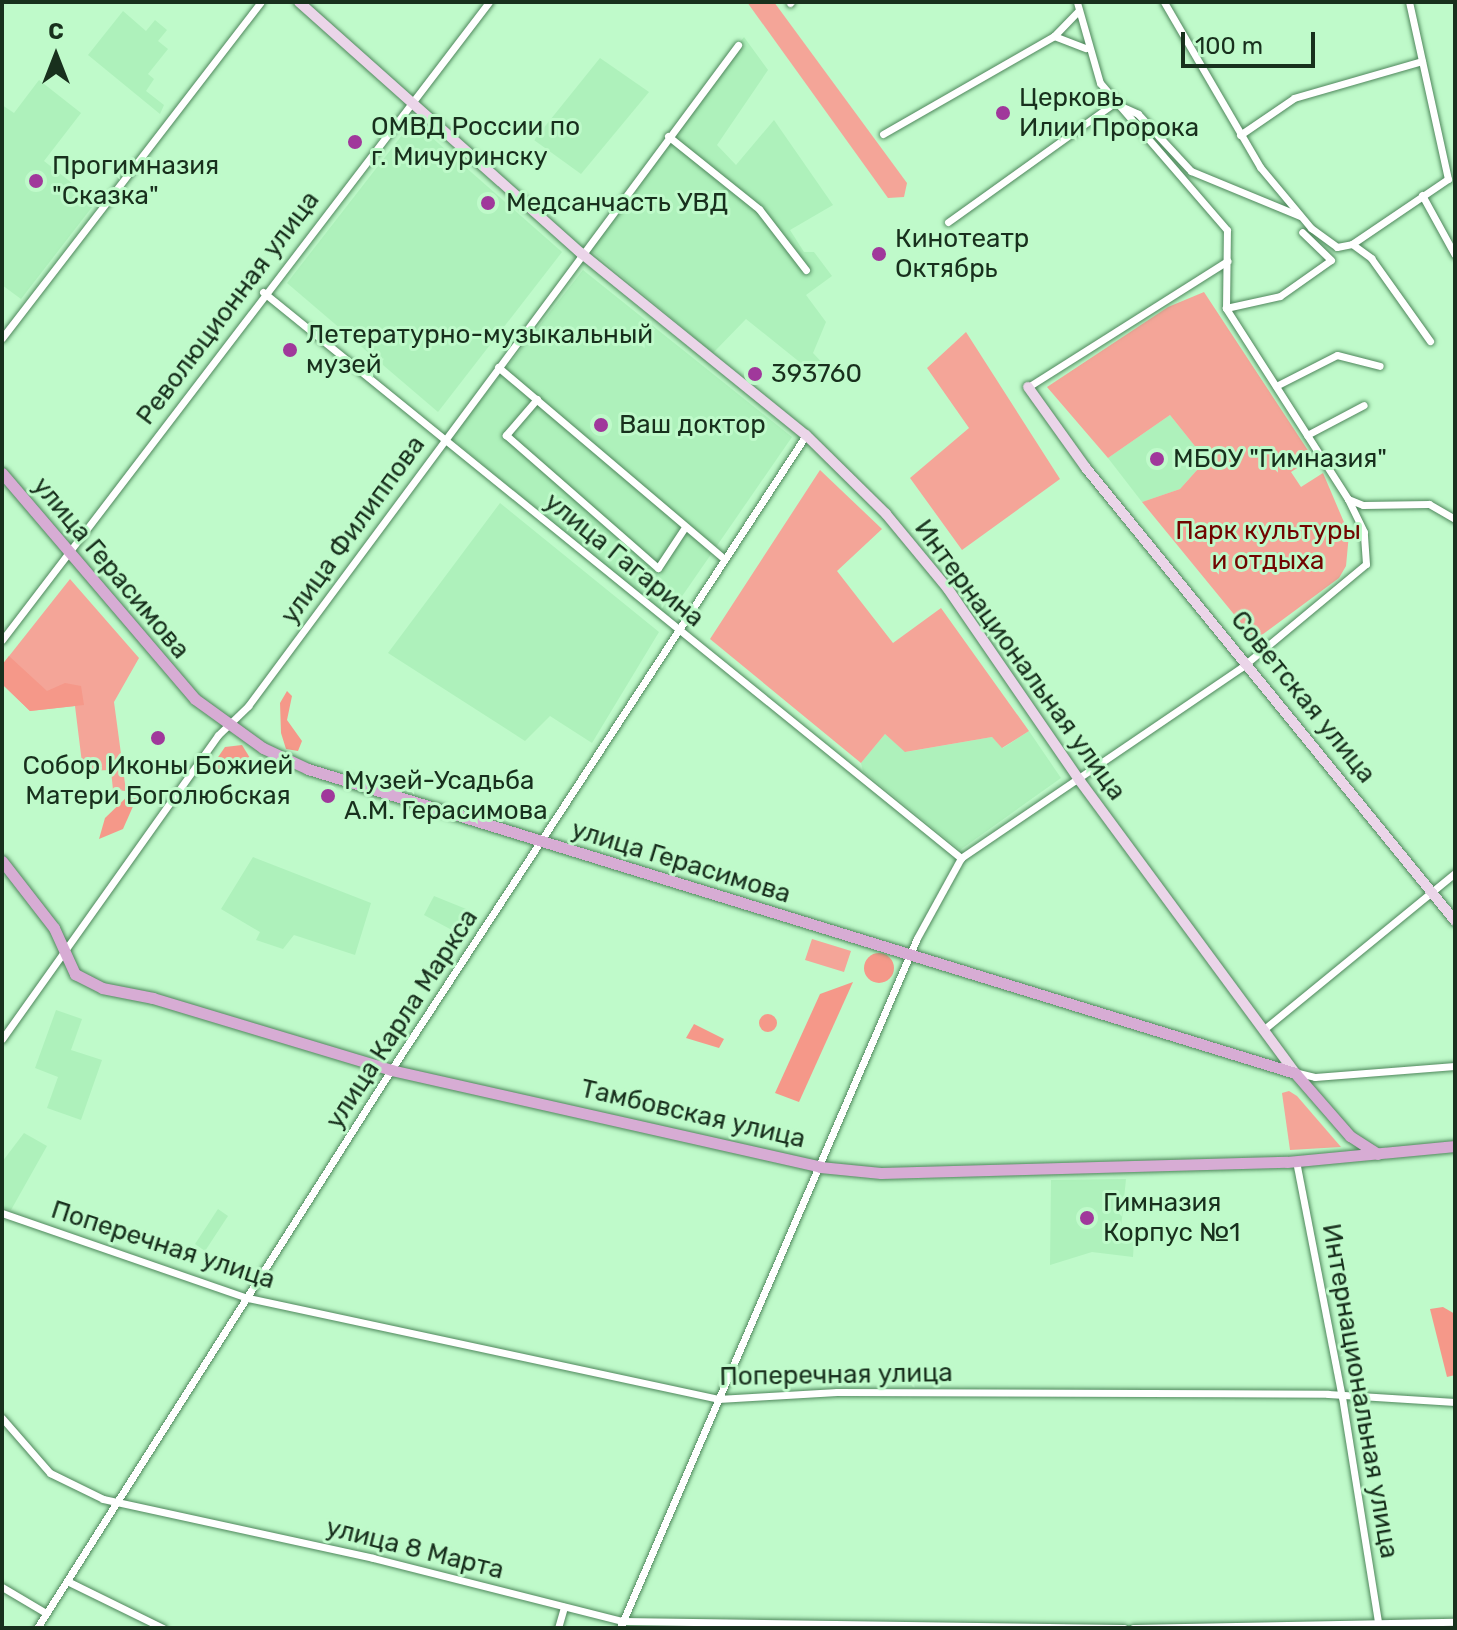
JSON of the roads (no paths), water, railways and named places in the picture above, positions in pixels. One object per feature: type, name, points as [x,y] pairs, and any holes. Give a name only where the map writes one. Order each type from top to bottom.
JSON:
[{"type":"main road","name":"Интернациональная улица","points":[[299,2],[581,253],[806,435],[886,514],[948,589],[1080,781],[1295,1073]]},
{"type":"main road","name":"Советская улица","points":[[1028,387],[1086,468],[1455,921]]},
{"type":"main road","name":"улица Герасимова","points":[[2,473],[139,639],[225,726],[308,769],[865,943],[912,952],[1295,1073]]},
{"type":"main road","name":"Тамбовская улица","points":[[2,861],[67,952],[75,974],[102,988],[153,998],[391,1070],[820,1167],[881,1173],[1296,1161],[1455,1146]]},
{"type":"main road","points":[[1295,1073],[1350,1136],[1378,1154]]},
{"type":"street","points":[[2,338],[261,2]]},
{"type":"street","name":"Революционная улица","points":[[2,640],[263,292],[489,2]]},
{"type":"street","points":[[621,1625],[912,952],[961,858],[1080,781],[1247,663],[1366,564],[1364,532],[1348,499],[1226,308],[1227,230],[1114,103],[1086,48],[1077,2]]},
{"type":"street","points":[[1164,2],[1240,135],[1301,216],[1337,247],[1352,244],[1448,179],[1436,105],[1409,2]]},
{"type":"street","points":[[883,134],[1054,36],[1078,11]]},
{"type":"street","points":[[1054,36],[1086,48]]},
{"type":"street","name":"улица Филиппова","points":[[2,1039],[67,952],[225,726],[248,706],[738,45]]},
{"type":"street","points":[[1240,135],[1294,98],[1422,61]]},
{"type":"street","points":[[1114,103],[1138,114],[1191,171],[1301,216]]},
{"type":"street","points":[[948,222],[1114,103]]},
{"type":"street","points":[[668,136],[759,209],[806,270]]},
{"type":"street","points":[[1422,195],[1455,255]]},
{"type":"street","points":[[1226,308],[1261,304],[1280,296],[1331,260],[1302,232]]},
{"type":"street","points":[[1352,244],[1371,258],[1430,341]]},
{"type":"street","points":[[1028,387],[1227,261]]},
{"type":"street","name":"улица Гагарина","points":[[263,292],[961,858]]},
{"type":"street","points":[[1276,386],[1337,355],[1380,366]]},
{"type":"street","points":[[498,367],[724,559]]},
{"type":"street","points":[[537,399],[506,435],[658,568],[685,527]]},
{"type":"street","points":[[1307,435],[1364,405]]},
{"type":"street","name":"улица Карла Маркса","points":[[37,1628],[391,1070],[543,842],[806,435]]},
{"type":"street","points":[[1348,499],[1363,505],[1429,504],[1455,519]]},
{"type":"street","points":[[1263,1030],[1455,873]]},
{"type":"street","points":[[1295,1073],[1315,1077],[1455,1066]]},
{"type":"street","name":"Интернациональная улица","points":[[1296,1161],[1342,1397],[1379,1626]]},
{"type":"street","name":"Поперечная улица","points":[[2,1213],[248,1298],[718,1399],[837,1392],[1342,1397],[1455,1402]]},
{"type":"street","name":"улица 8 Марта","points":[[2,1418],[50,1473],[117,1502],[564,1607],[621,1625],[1124,1628]]},
{"type":"street","points":[[67,1581],[163,1628]]},
{"type":"street","points":[[2,1587],[46,1613]]},
{"type":"street","points":[[558,1628],[564,1607]]},
{"type":"street","points":[[1133,1628],[1379,1626],[1455,1622]]},
{"type":"place","name":"Церковь Илии Пророка","points":[[1003,113]]},
{"type":"place","name":"ОМВД России по г. Мичуринску","points":[[355,142]]},
{"type":"place","name":"Прогимназия \"Сказка\"","points":[[36,181]]},
{"type":"place","name":"Медсанчасть УВД","points":[[488,203]]},
{"type":"place","name":"Кинотеатр Октябрь","points":[[879,254]]},
{"type":"place","name":"Летературно-музыкальный музей","points":[[290,350]]},
{"type":"place","name":"393760","points":[[755,374]]},
{"type":"place","name":"Ваш доктор","points":[[601,425]]},
{"type":"place","name":"МБОУ \"Гимназия\"","points":[[1157,459]]},
{"type":"place","name":"Собор Иконы Божией Матери Боголюбская","points":[[158,738]]},
{"type":"place","name":"Музей-Усадьба А.М. Герасимова","points":[[328,796]]},
{"type":"place","name":"Гимназия Корпус №1","points":[[1087,1218]]},
{"type":"park label","name":"Парк культуры и отдыха","points":[[1268,546]]}]
